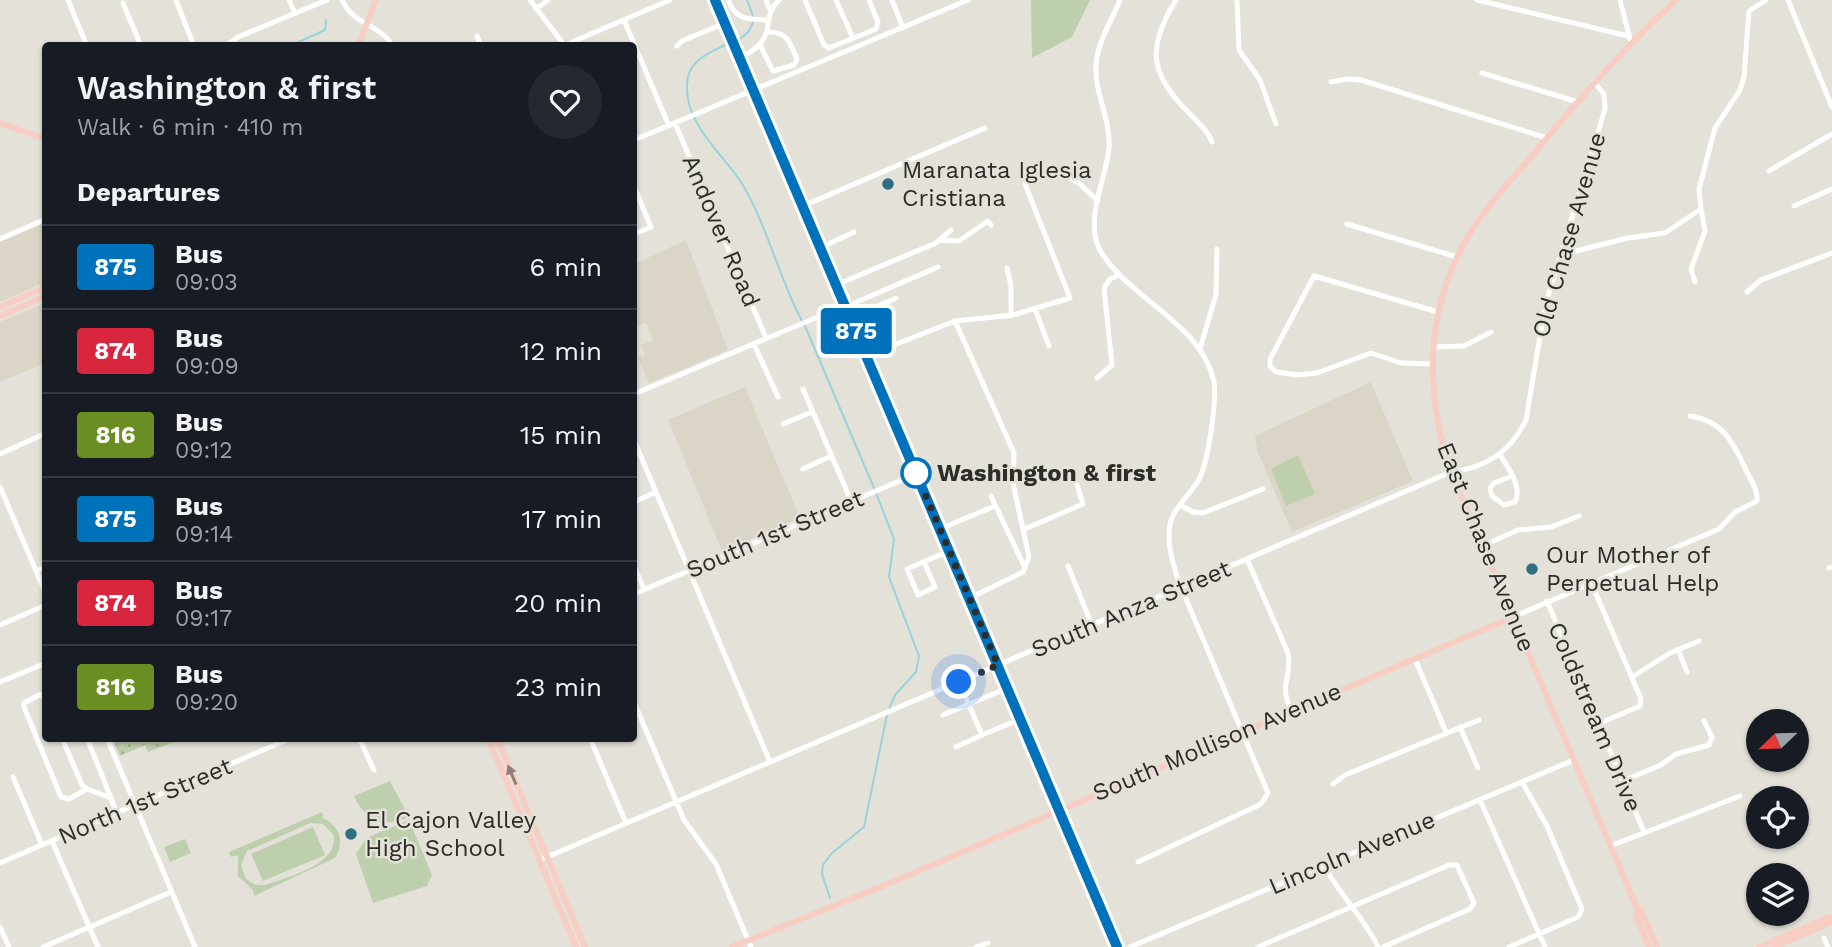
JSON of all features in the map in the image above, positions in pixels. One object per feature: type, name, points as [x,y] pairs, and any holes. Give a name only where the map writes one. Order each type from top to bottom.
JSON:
[{"type":"main road","points":[[359,42],[376,0]]},
{"type":"main road","points":[[715,0],[1117,947]]},
{"type":"main road","name":"East Chase Avenue","points":[[1657,947],[1610,846],[1451,472],[1435,416],[1431,364],[1438,312],[1457,257],[1476,224],[1630,39],[1676,0]]},
{"type":"main road","points":[[0,123],[42,138]]},
{"type":"main road","points":[[0,307],[42,290]]},
{"type":"main road","points":[[2,315],[42,298]]},
{"type":"main road","points":[[2,315],[14,301]]},
{"type":"main road","name":"South Mollison Avenue","points":[[732,947],[749,944],[1059,809],[1513,617]]},
{"type":"main road","points":[[490,742],[585,947]]},
{"type":"main road","points":[[499,742],[576,947]]},
{"type":"main road","name":"East Chase Avenue","points":[[1637,908],[1636,916],[1649,947]]},
{"type":"main road","points":[[1759,947],[1832,916]]},
{"type":"main road","points":[[1774,947],[1832,922]]},
{"type":"street","points":[[68,0],[85,42]]},
{"type":"street","points":[[176,0],[192,42]]},
{"type":"street","points":[[289,0],[295,13]]},
{"type":"street","points":[[232,42],[327,0]]},
{"type":"street","points":[[342,0],[352,16],[385,35],[390,42]]},
{"type":"street","points":[[530,0],[562,42]]},
{"type":"street","points":[[536,9],[548,0]]},
{"type":"street","points":[[571,42],[670,0]]},
{"type":"street","points":[[728,0],[736,16],[769,20]]},
{"type":"street","points":[[740,58],[760,45],[769,32],[770,10],[766,0]]},
{"type":"street","points":[[770,10],[779,0]]},
{"type":"street","points":[[805,0],[824,45],[829,48],[878,26],[869,0]]},
{"type":"street","points":[[836,0],[853,38]]},
{"type":"street","points":[[900,0],[892,1],[903,28]]},
{"type":"street","points":[[947,9],[953,0]]},
{"type":"street","points":[[637,139],[968,0]]},
{"type":"street","points":[[1119,0],[1096,61],[1109,138],[1098,201],[1095,239],[1100,251],[1119,275],[1200,349],[1212,376],[1214,398],[1203,469],[1197,483],[1172,518],[1169,537],[1181,587],[1268,793],[1261,804],[1175,842],[1138,862]]},
{"type":"street","points":[[1175,0],[1157,35],[1158,71],[1170,94],[1209,133],[1212,142]]},
{"type":"street","points":[[1237,0],[1238,50],[1260,80],[1276,124]]},
{"type":"street","points":[[1477,0],[1630,39],[1620,0]]},
{"type":"street","points":[[1695,282],[1691,269],[1705,231],[1699,189],[1715,128],[1740,90],[1744,77],[1749,11],[1766,0]]},
{"type":"street","points":[[1788,0],[1832,107]]},
{"type":"street","points":[[123,3],[139,42]]},
{"type":"street","name":"Andover Road","points":[[624,20],[634,42]]},
{"type":"street","points":[[677,46],[682,41],[725,23]]},
{"type":"street","points":[[760,45],[773,71],[794,65],[797,59],[786,36],[780,32],[769,32]]},
{"type":"street","points":[[477,36],[479,42]]},
{"type":"street","name":"Andover Road","points":[[637,48],[766,338]]},
{"type":"street","points":[[1482,73],[1578,102]]},
{"type":"street","points":[[1331,82],[1361,80],[1547,138]]},
{"type":"street","name":"Old Chase Avenue","points":[[1451,472],[1472,469],[1500,455],[1519,435],[1527,420],[1545,306],[1605,109],[1604,94],[1594,82]]},
{"type":"street","points":[[803,206],[985,128]]},
{"type":"street","points":[[1777,166],[1832,134]]},
{"type":"street","points":[[1063,175],[1079,183],[1098,201]]},
{"type":"street","points":[[866,356],[955,320],[1012,315],[1070,298],[1025,184]]},
{"type":"street","points":[[1794,206],[1832,189]]},
{"type":"street","points":[[637,193],[651,227],[637,233]]},
{"type":"street","points":[[1560,256],[1628,238],[1665,233],[1701,209]]},
{"type":"street","points":[[0,239],[42,221]]},
{"type":"street","points":[[938,242],[959,241],[988,221],[991,225]]},
{"type":"street","points":[[1347,225],[1457,257]]},
{"type":"street","points":[[836,285],[938,242],[951,230]]},
{"type":"street","points":[[820,248],[855,232]]},
{"type":"street","points":[[1200,349],[1216,294],[1217,248]]},
{"type":"street","points":[[1747,292],[1761,280],[1832,253]]},
{"type":"street","points":[[637,393],[937,267]]},
{"type":"street","points":[[1007,268],[1012,315]]},
{"type":"street","points":[[1097,379],[1112,365],[1104,288],[1110,279],[1119,275]]},
{"type":"street","points":[[1431,364],[1401,363],[1371,353],[1307,376],[1276,372],[1270,366],[1270,359],[1314,276],[1438,312]]},
{"type":"street","points":[[850,319],[897,298]]},
{"type":"street","points":[[1035,309],[1049,346]]},
{"type":"street","points":[[955,320],[1014,453],[1013,483],[1025,529],[1029,562],[1010,579],[970,598]]},
{"type":"street","points":[[1433,347],[1464,346],[1491,332]]},
{"type":"street","points":[[754,344],[778,397]]},
{"type":"street","points":[[803,389],[851,501]]},
{"type":"street","points":[[783,424],[812,412]]},
{"type":"street","name":"South Mollison Avenue","points":[[1513,617],[1703,537],[1719,529],[1735,512],[1757,501],[1758,493],[1741,454],[1726,433],[1714,422],[1690,416]]},
{"type":"street","points":[[0,454],[42,435]]},
{"type":"street","points":[[637,452],[770,762]]},
{"type":"street","points":[[1500,455],[1511,476],[1518,496],[1513,503],[1504,505],[1492,496],[1490,488],[1494,483],[1511,476]]},
{"type":"street","points":[[803,469],[831,456]]},
{"type":"street","name":"South Anza Street","points":[[543,858],[1451,472]]},
{"type":"street","name":"South 1st Street","points":[[637,592],[916,474]]},
{"type":"street","points":[[1025,529],[1083,504],[1077,485]]},
{"type":"street","points":[[0,487],[42,585]]},
{"type":"street","points":[[1180,505],[1193,513],[1203,513],[1263,489]]},
{"type":"street","points":[[637,501],[656,492]]},
{"type":"street","points":[[990,496],[1025,568]]},
{"type":"street","points":[[940,529],[995,506]]},
{"type":"street","points":[[0,511],[8,508]]},
{"type":"street","points":[[1482,545],[1518,530],[1551,527],[1579,516]]},
{"type":"street","points":[[924,562],[935,587],[918,595],[907,569],[949,551]]},
{"type":"street","points":[[1247,559],[1288,653],[1284,691],[1292,711]]},
{"type":"street","points":[[1068,566],[1093,625]]},
{"type":"street","points":[[36,571],[42,569]]},
{"type":"street","points":[[637,573],[644,589]]},
{"type":"street","points":[[1591,582],[1641,699],[1640,706],[1598,724]]},
{"type":"street","name":"Coldstream Drive","points":[[1547,601],[1644,832]]},
{"type":"street","points":[[1,622],[42,607]]},
{"type":"street","points":[[1632,677],[1678,649],[1699,641]]},
{"type":"street","points":[[1678,649],[1687,671]]},
{"type":"street","points":[[1415,659],[1446,732]]},
{"type":"street","points":[[0,682],[42,665]]},
{"type":"street","points":[[959,682],[982,736]]},
{"type":"street","points":[[943,715],[998,692]]},
{"type":"street","points":[[42,698],[38,695],[24,703],[23,707],[61,797],[69,799],[87,789]]},
{"type":"street","points":[[637,709],[676,802],[690,829],[716,864],[749,944]]},
{"type":"street","points":[[1333,784],[1345,775],[1479,720]]},
{"type":"street","points":[[1623,781],[1661,765],[1676,754],[1709,745],[1712,737],[1704,720]]},
{"type":"street","points":[[956,747],[1011,723]]},
{"type":"street","points":[[1460,727],[1478,768]]},
{"type":"street","points":[[64,742],[82,785],[111,798]]},
{"type":"street","points":[[89,742],[117,813]]},
{"type":"street","points":[[109,742],[195,947]]},
{"type":"street","name":"North 1st Street","points":[[0,863],[282,742]]},
{"type":"street","points":[[361,742],[374,770]]},
{"type":"street","points":[[592,742],[626,823]]},
{"type":"street","name":"Lincoln Avenue","points":[[1130,947],[1574,760]]},
{"type":"street","points":[[13,777],[42,845]]},
{"type":"street","points":[[1509,947],[1578,918],[1582,909],[1546,826],[1522,782]]},
{"type":"street","points":[[1610,846],[1740,796]]},
{"type":"street","points":[[1479,800],[1545,947]]},
{"type":"street","points":[[52,841],[98,947]]},
{"type":"street","points":[[1258,947],[1351,907],[1449,865],[1457,865],[1474,903],[1467,911],[1381,947],[1351,907],[1334,884],[1324,864]]},
{"type":"street","points":[[43,947],[171,892]]},
{"type":"street","points":[[0,927],[9,947]]},
{"type":"street","points":[[1824,938],[1828,947]]},
{"type":"street","points":[[979,947],[988,943]]},
{"type":"shaded area","points":[[42,224],[42,283],[0,302],[0,242]]},
{"type":"shaded area","points":[[686,240],[728,350],[649,383],[638,358],[645,354],[641,345],[653,340],[646,323],[637,327],[637,263]]},
{"type":"shaded area","points":[[42,304],[42,364],[0,382],[0,322]]},
{"type":"shaded area","points":[[1371,382],[1413,481],[1292,532],[1258,453],[1255,436]]},
{"type":"shaded area","points":[[745,387],[800,518],[722,551],[668,420]]},
{"type":"green space","points":[[1031,0],[1090,0],[1072,37],[1032,58]]},
{"type":"green space","points":[[1298,455],[1315,494],[1286,506],[1271,469]]},
{"type":"green space","points":[[114,742],[174,742],[148,752],[145,745],[120,756]]},
{"type":"green space","points":[[390,781],[409,817],[383,822],[364,812],[354,796]]},
{"type":"green space","points":[[322,812],[323,818],[337,830],[340,840],[335,858],[254,896],[253,890],[238,876],[238,855],[231,857],[229,852]],"holes":[[[310,823],[323,824],[333,834],[333,844],[321,861],[310,868],[265,885],[256,885],[246,879],[241,865],[247,851]]]},
{"type":"green space","points":[[409,820],[432,875],[427,886],[373,903],[356,854],[366,838]]},
{"type":"green space","points":[[313,827],[325,855],[263,881],[251,854]]},
{"type":"green space","points":[[185,839],[191,853],[170,862],[164,847]]},
{"type":"waterway","points":[[747,0],[753,16]]},
{"type":"waterway","points":[[299,42],[325,30],[326,20]]},
{"type":"waterway","points":[[739,40],[749,31],[753,22]]},
{"type":"waterway","points":[[725,45],[694,64],[688,77],[688,99],[698,125],[750,198],[802,321]]},
{"type":"waterway","points":[[805,326],[874,488]]},
{"type":"waterway","points":[[876,493],[894,539],[889,577],[919,656],[916,672],[895,695],[889,709]]},
{"type":"waterway","points":[[830,898],[822,874],[823,865],[831,854],[864,827],[887,715]]},
{"type":"bus line","name":"875","points":[[715,0],[1117,947]]},
{"type":"place","name":"Maranata Iglesia Cristiana","points":[[888,184]]},
{"type":"place","name":"Washington & first","points":[[916,473]]},
{"type":"place","name":"Our Mother of Perpetual Help","points":[[1532,569]]},
{"type":"place","name":"El Cajon Valley High School","points":[[351,834]]},
{"type":"route","points":[[916,473],[998,665],[959,682]]}]
